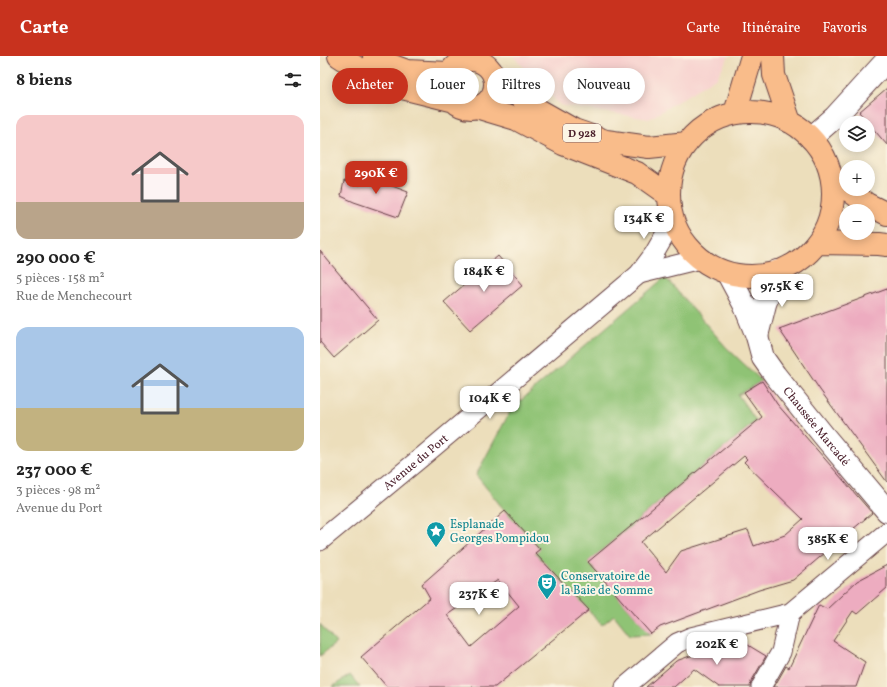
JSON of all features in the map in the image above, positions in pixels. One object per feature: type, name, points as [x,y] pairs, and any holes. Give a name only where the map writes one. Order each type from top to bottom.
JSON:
[{"type":"main road","points":[[338,56],[367,74],[394,86],[416,91]]},
{"type":"main road","points":[[374,56],[388,64],[407,71],[453,65],[467,60],[475,60],[486,65],[495,87],[490,99],[484,104],[476,107],[468,108],[461,104]]},
{"type":"main road","points":[[735,113],[752,56]]},
{"type":"main road","points":[[775,58],[774,75],[790,122]]},
{"type":"main road","name":"D 928","points":[[486,65],[528,104],[574,130],[606,141],[649,147],[687,143]]},
{"type":"main road","name":"D 928","points":[[476,107],[516,119],[563,144],[637,173],[668,195]]},
{"type":"main road","points":[[839,180],[811,138],[790,122],[770,114],[748,112],[735,113],[706,125],[695,133],[677,156],[670,176],[668,195],[673,221],[683,242],[700,259],[713,268],[728,274],[747,276],[766,275],[777,272],[804,257],[817,243],[826,230],[833,205],[839,192]]},
{"type":"main road","points":[[856,196],[867,204],[887,214]]},
{"type":"main road","points":[[817,243],[887,245]]},
{"type":"street","points":[[811,138],[834,117],[887,60]]},
{"type":"street","name":"Avenue du Port","points":[[320,541],[429,452],[639,274],[654,254],[673,221]]},
{"type":"street","name":"Avenue du Port","points":[[639,274],[700,259]]},
{"type":"street","name":"Chaussée Marcadé","points":[[757,336],[765,304],[777,272]]},
{"type":"street","name":"Chaussée Marcadé","points":[[728,274],[744,304],[757,336],[763,358],[824,436],[887,511]]},
{"type":"street","points":[[625,687],[677,643],[691,637],[790,613],[887,532]]},
{"type":"street","points":[[761,687],[781,652],[790,613]]},
{"type":"shaded area","points":[[513,56],[729,56],[717,77],[649,119],[560,105],[555,100],[555,68],[525,68]]},
{"type":"green space","points":[[665,277],[726,347],[762,381],[738,395],[756,421],[588,562],[651,634],[630,635],[614,615],[602,625],[535,553],[540,549],[505,511],[476,475],[512,408]]},
{"type":"green space","points":[[320,624],[336,643],[320,656]]},
{"type":"green space","points":[[350,675],[360,687],[332,687]]},
{"type":"building","points":[[887,88],[887,145],[875,131],[875,116],[862,116],[859,112]]},
{"type":"building","points":[[363,175],[408,192],[398,217],[341,196],[344,181],[360,185]]},
{"type":"building","points":[[320,251],[378,320],[334,358],[320,342]]},
{"type":"building","points":[[498,256],[523,285],[470,330],[444,302]]},
{"type":"building","points":[[887,289],[887,482],[820,390],[779,329]]},
{"type":"building","points":[[762,381],[777,404],[872,513],[793,580],[759,590],[660,627],[651,634],[588,562],[762,417],[744,392]],"holes":[[[744,456],[747,459],[744,462],[803,519],[785,535],[754,546],[748,530],[681,551],[666,572],[641,542]]]},
{"type":"building","name":"Conservatoire de la Baie de Somme","points":[[505,511],[540,549],[535,553],[589,610],[495,687],[387,687],[361,657],[430,598],[422,584]],"holes":[[[498,580],[519,606],[471,647],[447,615]]]},
{"type":"building","points":[[887,565],[887,588],[857,614],[853,611],[833,641],[865,662],[856,687],[774,687],[786,666],[789,668],[819,605],[827,609],[857,581]]},
{"type":"building","points":[[738,639],[766,656],[751,682],[750,687],[719,687],[694,669],[674,687],[646,687],[676,661]]},
{"type":"place","name":"Esplanade Georges Pompidou","points":[[436,548]]},
{"type":"place","name":"Conservatoire de la Baie de Somme","points":[[547,600]]}]
